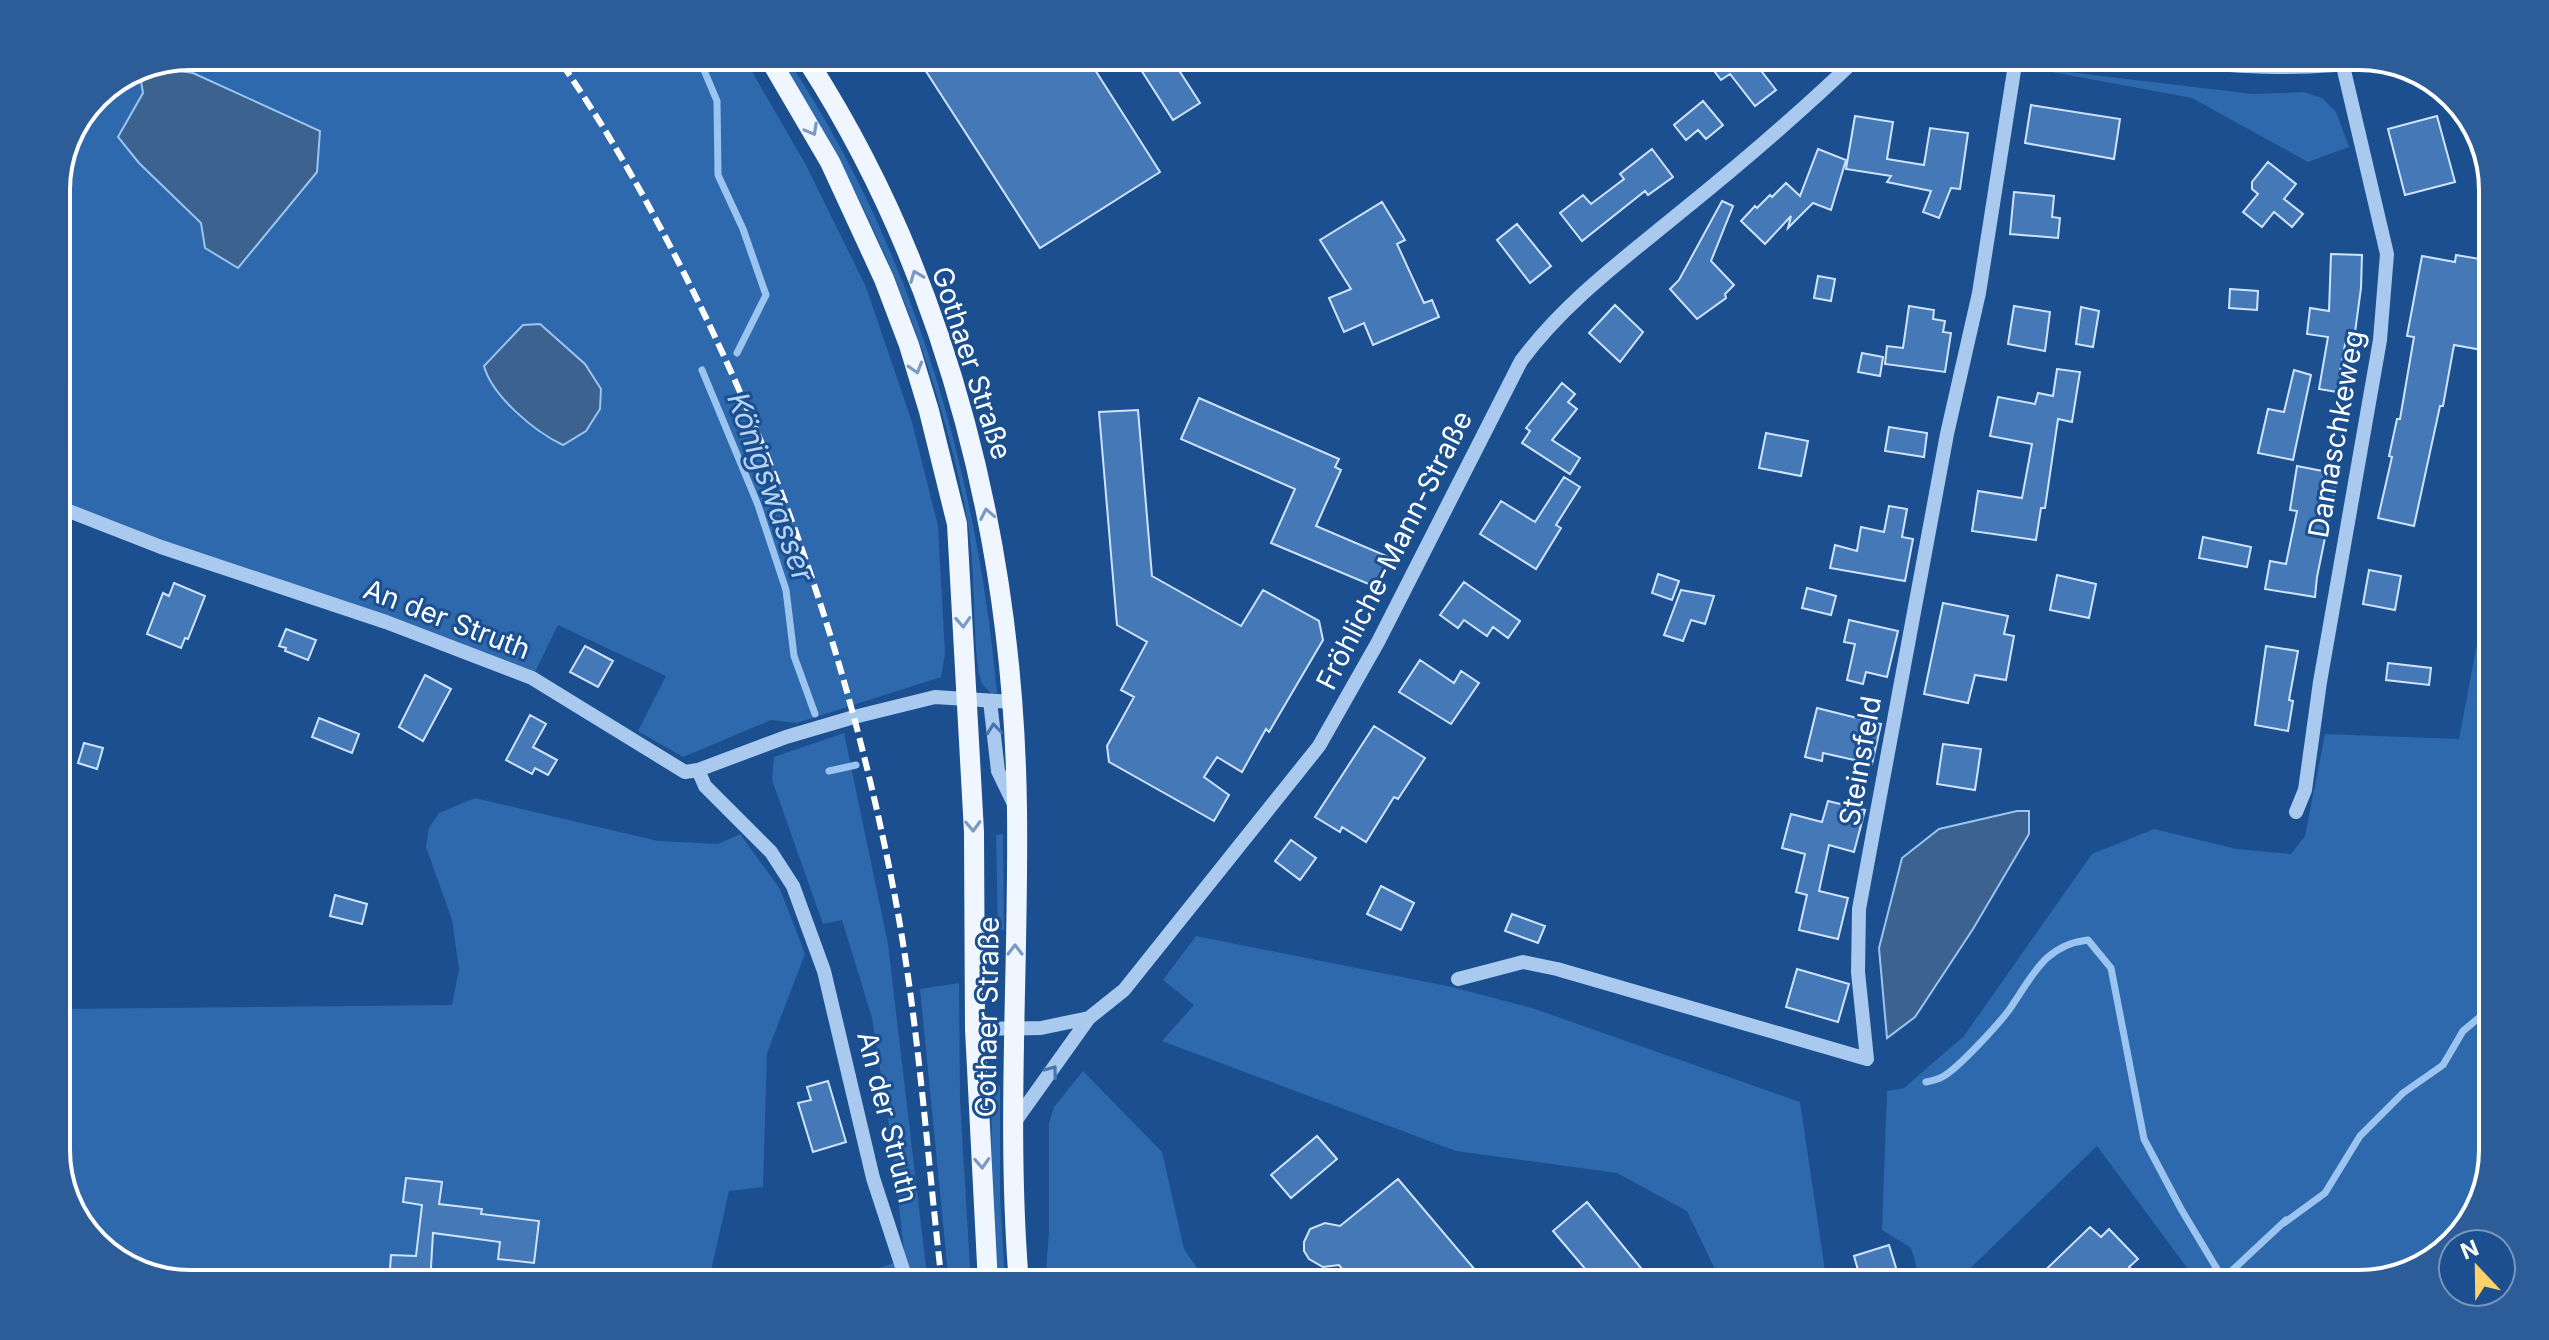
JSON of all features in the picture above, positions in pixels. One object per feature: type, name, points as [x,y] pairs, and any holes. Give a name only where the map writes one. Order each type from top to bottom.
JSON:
[{"type":"main road","name":"Gothaer Straße","points":[[776,70],[808,121],[884,279],[913,358],[957,524],[974,832],[975,1029],[988,1270]]},
{"type":"main road","name":"Gothaer Straße","points":[[813,70],[845,123],[880,194],[912,266],[940,341],[982,486],[999,580],[1012,702],[1017,810],[1013,1188],[1018,1270]]},
{"type":"street","name":"Fröhliche-Mann-Straße","points":[[975,1029],[1054,1026],[1089,1018],[1124,990],[1319,746],[1378,642],[1521,361],[1544,330],[1594,284],[1786,126],[1844,70]]},
{"type":"street","name":"Steinsfeld","points":[[1458,979],[1523,962],[1557,969],[1867,1059],[1857,963],[1859,909],[1944,447],[1979,293],[2014,70]]},
{"type":"street","name":"Damaschkeweg","points":[[2296,812],[2305,790],[2320,682],[2380,340],[2387,254],[2344,70]]},
{"type":"street","name":"An der Struth","points":[[70,511],[161,547],[386,622],[532,678],[685,772],[698,770],[705,786],[771,852],[793,886],[824,971],[873,1178],[903,1270]]},
{"type":"street","points":[[698,770],[786,737],[935,697],[1012,702]]},
{"type":"street","points":[[990,701],[998,771],[1017,810]]},
{"type":"street","points":[[1014,1124],[1089,1018]]},
{"type":"shaded area","points":[[751,70],[806,165],[866,287],[912,422],[938,526],[945,654],[941,677],[797,723],[771,720],[683,757],[638,731],[666,676],[558,625],[532,678],[70,511],[70,182],[82,137],[95,117],[111,100],[141,81],[139,163],[202,223],[320,132],[193,73],[181,71]],"holes":[[[488,381],[600,409],[586,431],[563,445],[542,435]]]},
{"type":"shaded area","points":[[786,70],[794,70],[833,135],[871,209],[904,286],[932,365],[974,528],[997,693],[992,694],[982,684],[978,670],[966,512],[936,394],[895,279],[843,168]]},
{"type":"shaded area","points":[[2041,70],[2253,94],[2304,92],[2322,98],[2336,112],[2349,147],[2308,162],[2192,98]]},
{"type":"shaded area","points":[[167,72],[193,73],[320,131],[317,172],[238,268],[205,248],[201,223],[139,163],[118,137],[143,93],[141,81],[144,79]]},
{"type":"shaded area","points":[[540,324],[585,364],[601,389],[600,409],[586,431],[563,445],[540,431],[505,401],[484,366],[523,325]]},
{"type":"shaded area","points":[[2479,633],[2479,1150],[2475,1181],[2459,1217],[2450,1228],[2437,1228],[2437,1241],[2426,1250],[2405,1261],[2375,1269],[2189,1270],[2097,1146],[1969,1270],[1917,1270],[1911,1248],[1882,1230],[1887,1091],[1904,1088],[1964,1036],[2092,854],[2154,829],[2237,849],[2291,854],[2305,836],[2325,734],[2459,739]]},
{"type":"shaded area","points":[[844,733],[888,944],[926,1270],[874,1270],[905,1259],[891,1138],[872,1018],[842,920],[823,924],[772,780],[774,757]]},
{"type":"shaded area","points":[[475,798],[658,841],[718,844],[740,834],[780,889],[805,954],[767,1053],[763,1187],[729,1191],[711,1270],[190,1270],[159,1266],[123,1250],[90,1217],[72,1173],[70,1009],[452,1005],[459,969],[452,920],[426,847],[429,828],[439,813]]},
{"type":"shaded area","points":[[2029,811],[2029,834],[1973,929],[1915,1017],[1887,1038],[1879,948],[1902,858],[1939,829]]},
{"type":"shaded area","points":[[1003,834],[1004,930],[998,930],[996,835]]},
{"type":"shaded area","points":[[1196,936],[1452,987],[1532,1008],[1800,1102],[1825,1270],[1715,1270],[1687,1211],[1617,1173],[1456,1151],[1162,1041],[1194,1005],[1163,980]]},
{"type":"shaded area","points":[[959,983],[960,1100],[970,1270],[948,1270],[920,989]]},
{"type":"shaded area","points":[[1083,1071],[1162,1152],[1184,1249],[1198,1270],[1046,1270],[1049,1123],[1054,1107]]},
{"type":"shaded area","points":[[992,1084],[1000,1086],[1000,1193],[1004,1270],[998,1270],[991,1159]]},
{"type":"building","points":[[925,70],[1095,70],[1160,172],[1040,248]]},
{"type":"building","points":[[1141,70],[1179,70],[1200,103],[1173,120]]},
{"type":"building","points":[[1713,70],[1761,70],[1776,90],[1755,106],[1730,74],[1721,80]]},
{"type":"building","points":[[1703,101],[1723,125],[1706,139],[1698,130],[1686,140],[1674,125]]},
{"type":"building","points":[[2031,105],[2120,119],[2114,159],[2025,143]]},
{"type":"building","points":[[1855,116],[1893,122],[1887,159],[1924,165],[1930,128],[1968,133],[1960,189],[1951,188],[1939,218],[1923,212],[1931,191],[1887,182],[1891,176],[1846,169]]},
{"type":"building","points":[[2437,116],[2455,182],[2405,195],[2388,129]]},
{"type":"building","points":[[1652,149],[1673,177],[1648,195],[1645,191],[1582,241],[1560,213],[1583,195],[1591,204],[1624,179],[1620,174]]},
{"type":"building","points":[[1818,149],[1846,160],[1831,210],[1813,203],[1788,228],[1791,216],[1765,244],[1741,221],[1755,206],[1757,208],[1770,195],[1772,197],[1786,183],[1800,196]]},
{"type":"building","points":[[2268,162],[2296,184],[2284,199],[2303,214],[2292,227],[2274,212],[2262,227],[2243,212],[2258,194],[2252,189],[2252,182]]},
{"type":"building","points":[[2014,192],[2054,196],[2052,217],[2060,218],[2058,238],[2010,234]]},
{"type":"building","points":[[1722,201],[1733,206],[1711,261],[1734,285],[1725,294],[1726,298],[1697,319],[1670,289],[1679,280]]},
{"type":"building","points":[[1382,202],[1405,240],[1397,244],[1424,303],[1432,300],[1439,317],[1373,345],[1364,323],[1344,332],[1329,298],[1351,289],[1320,240]]},
{"type":"building","points":[[1517,224],[1551,266],[1530,283],[1497,240]]},
{"type":"building","points":[[2331,254],[2362,255],[2354,340],[2346,339],[2340,372],[2352,374],[2349,394],[2319,389],[2328,337],[2307,334],[2310,308],[2329,311]]},
{"type":"building","points":[[2456,255],[2479,259],[2479,349],[2454,345],[2443,406],[2440,406],[2414,526],[2378,518],[2414,337],[2407,336],[2422,256],[2455,262]]},
{"type":"building","points":[[1818,276],[1835,279],[1831,301],[1814,298]]},
{"type":"building","points":[[2230,289],[2258,291],[2257,310],[2229,308]]},
{"type":"building","points":[[1615,305],[1643,332],[1620,362],[1589,333]]},
{"type":"building","points":[[1909,306],[1934,310],[1933,319],[1945,321],[1943,332],[1951,333],[1945,372],[1885,364],[1887,346],[1903,348]]},
{"type":"building","points":[[2014,306],[2050,312],[2045,351],[2008,344]]},
{"type":"building","points":[[2081,307],[2099,311],[2093,347],[2076,344]]},
{"type":"building","points":[[1862,353],[1883,357],[1880,376],[1858,372]]},
{"type":"building","points":[[2057,369],[2080,372],[2072,422],[2058,419],[2045,508],[2041,508],[2036,540],[1972,531],[1978,491],[2022,498],[2032,444],[1990,436],[1998,397],[2035,404],[2038,393],[2053,396]]},
{"type":"building","points":[[2294,370],[2311,375],[2293,460],[2258,453],[2268,409],[2284,412]]},
{"type":"building","points":[[1562,383],[1575,394],[1568,402],[1577,409],[1552,440],[1580,458],[1570,474],[1522,443],[1530,431],[1526,428]]},
{"type":"building","points":[[1199,398],[1339,459],[1335,467],[1341,470],[1316,526],[1391,558],[1378,588],[1271,543],[1295,489],[1181,439]]},
{"type":"building","points":[[1138,410],[1152,576],[1241,626],[1263,590],[1319,621],[1323,640],[1242,772],[1217,757],[1204,777],[1229,795],[1214,821],[1109,762],[1107,746],[1134,697],[1121,690],[1147,642],[1117,625],[1099,412]]},
{"type":"building","points":[[1889,427],[1927,433],[1924,457],[1885,451]]},
{"type":"building","points":[[1766,433],[1808,441],[1801,476],[1759,468]]},
{"type":"building","points":[[2297,466],[2338,474],[2315,597],[2265,589],[2270,561],[2286,564],[2297,511],[2290,510]]},
{"type":"building","points":[[1564,477],[1580,487],[1556,525],[1561,528],[1536,569],[1480,534],[1501,501],[1535,522]]},
{"type":"building","points":[[1889,506],[1907,509],[1902,537],[1913,539],[1905,581],[1830,568],[1835,545],[1857,551],[1861,527],[1884,532]]},
{"type":"building","points":[[2203,537],[2251,547],[2247,567],[2199,558]]},
{"type":"building","points":[[2369,570],[2401,576],[2395,610],[2363,604]]},
{"type":"building","points":[[1658,574],[1679,581],[1672,600],[1652,593]]},
{"type":"building","points":[[2057,575],[2096,584],[2089,618],[2050,610]]},
{"type":"building","points":[[1464,582],[1520,621],[1508,638],[1493,627],[1487,636],[1464,620],[1458,628],[1440,615]]},
{"type":"building","points":[[174,583],[205,596],[188,639],[185,638],[181,648],[147,634],[163,593],[169,596]]},
{"type":"building","points":[[1807,588],[1836,596],[1831,615],[1802,608]]},
{"type":"building","points":[[1681,590],[1714,596],[1705,624],[1691,620],[1683,641],[1664,635]]},
{"type":"building","points":[[1943,603],[2008,616],[2004,634],[2014,636],[2006,680],[1975,675],[1968,703],[1924,694]]},
{"type":"building","points":[[1849,620],[1898,631],[1887,677],[1866,672],[1863,684],[1847,680],[1855,644],[1844,642]]},
{"type":"building","points":[[286,629],[316,640],[308,660],[279,646]]},
{"type":"building","points":[[585,646],[613,661],[598,687],[570,672]]},
{"type":"building","points":[[2266,646],[2298,651],[2289,700],[2293,701],[2288,731],[2255,725]]},
{"type":"building","points":[[1420,660],[1454,683],[1461,671],[1479,683],[1451,724],[1399,692]]},
{"type":"building","points":[[2388,663],[2431,668],[2429,685],[2386,680]]},
{"type":"building","points":[[425,675],[451,689],[423,741],[399,727]]},
{"type":"building","points":[[1817,708],[1881,724],[1872,764],[1823,753],[1822,761],[1805,757]]},
{"type":"building","points":[[530,715],[546,724],[533,747],[557,760],[548,775],[535,768],[532,774],[506,760]]},
{"type":"building","points":[[319,718],[359,734],[352,753],[312,737]]},
{"type":"building","points":[[1374,726],[1425,758],[1398,799],[1394,797],[1366,842],[1342,827],[1340,832],[1315,817]]},
{"type":"building","points":[[84,743],[103,748],[97,769],[78,763]]},
{"type":"building","points":[[1943,744],[1981,749],[1975,790],[1937,784]]},
{"type":"building","points":[[1828,801],[1865,810],[1854,852],[1829,845],[1819,891],[1848,898],[1838,939],[1799,930],[1807,895],[1796,892],[1805,854],[1782,848],[1791,814],[1822,822]]},
{"type":"building","points":[[1291,840],[1316,858],[1300,880],[1275,861]]},
{"type":"building","points":[[1381,886],[1414,903],[1401,930],[1367,914]]},
{"type":"building","points":[[335,895],[367,904],[362,924],[330,916]]},
{"type":"building","points":[[1512,914],[1545,926],[1538,943],[1505,931]]},
{"type":"building","points":[[1797,969],[1849,984],[1838,1022],[1786,1007]]},
{"type":"building","points":[[828,1081],[846,1142],[813,1152],[798,1103],[811,1100],[807,1087]]},
{"type":"building","points":[[1317,1136],[1337,1159],[1291,1198],[1271,1175]]},
{"type":"building","points":[[406,1178],[442,1182],[439,1204],[482,1209],[481,1214],[539,1221],[534,1263],[498,1259],[500,1242],[433,1233],[431,1270],[390,1270],[391,1255],[416,1256],[422,1205],[403,1202]]},
{"type":"building","points":[[1398,1179],[1475,1270],[1343,1270],[1339,1265],[1323,1267],[1309,1259],[1304,1251],[1304,1242],[1310,1229],[1325,1223],[1340,1226]]},
{"type":"building","points":[[1587,1202],[1643,1270],[1586,1270],[1553,1231]]},
{"type":"building","points":[[2090,1227],[2101,1237],[2109,1229],[2138,1259],[2129,1267],[2132,1270],[2045,1270]]},
{"type":"building","points":[[1889,1245],[1897,1270],[1858,1270],[1854,1256]]},
{"type":"waterway","name":"Königswasser","points":[[704,70],[717,101],[718,175],[743,229],[766,295],[737,353]]},
{"type":"waterway","name":"Königswasser","points":[[702,370],[758,505],[786,590],[794,656],[815,714]]},
{"type":"waterway","name":"Königswasser","points":[[829,771],[856,765]]},
{"type":"waterway","points":[[1926,1082],[1944,1076],[1978,1045],[2050,956],[2060,948],[2088,940],[2111,968],[2144,1139],[2218,1270]]},
{"type":"waterway","points":[[2284,1223],[2325,1193],[2360,1136],[2403,1093],[2443,1065],[2463,1031],[2479,1018]]},
{"type":"waterway","points":[[2233,1270],[2286,1220]]},
{"type":"railway","points":[[566,70],[647,202],[727,363],[788,511],[838,662],[860,739],[895,897],[916,1042],[940,1270]]}]
